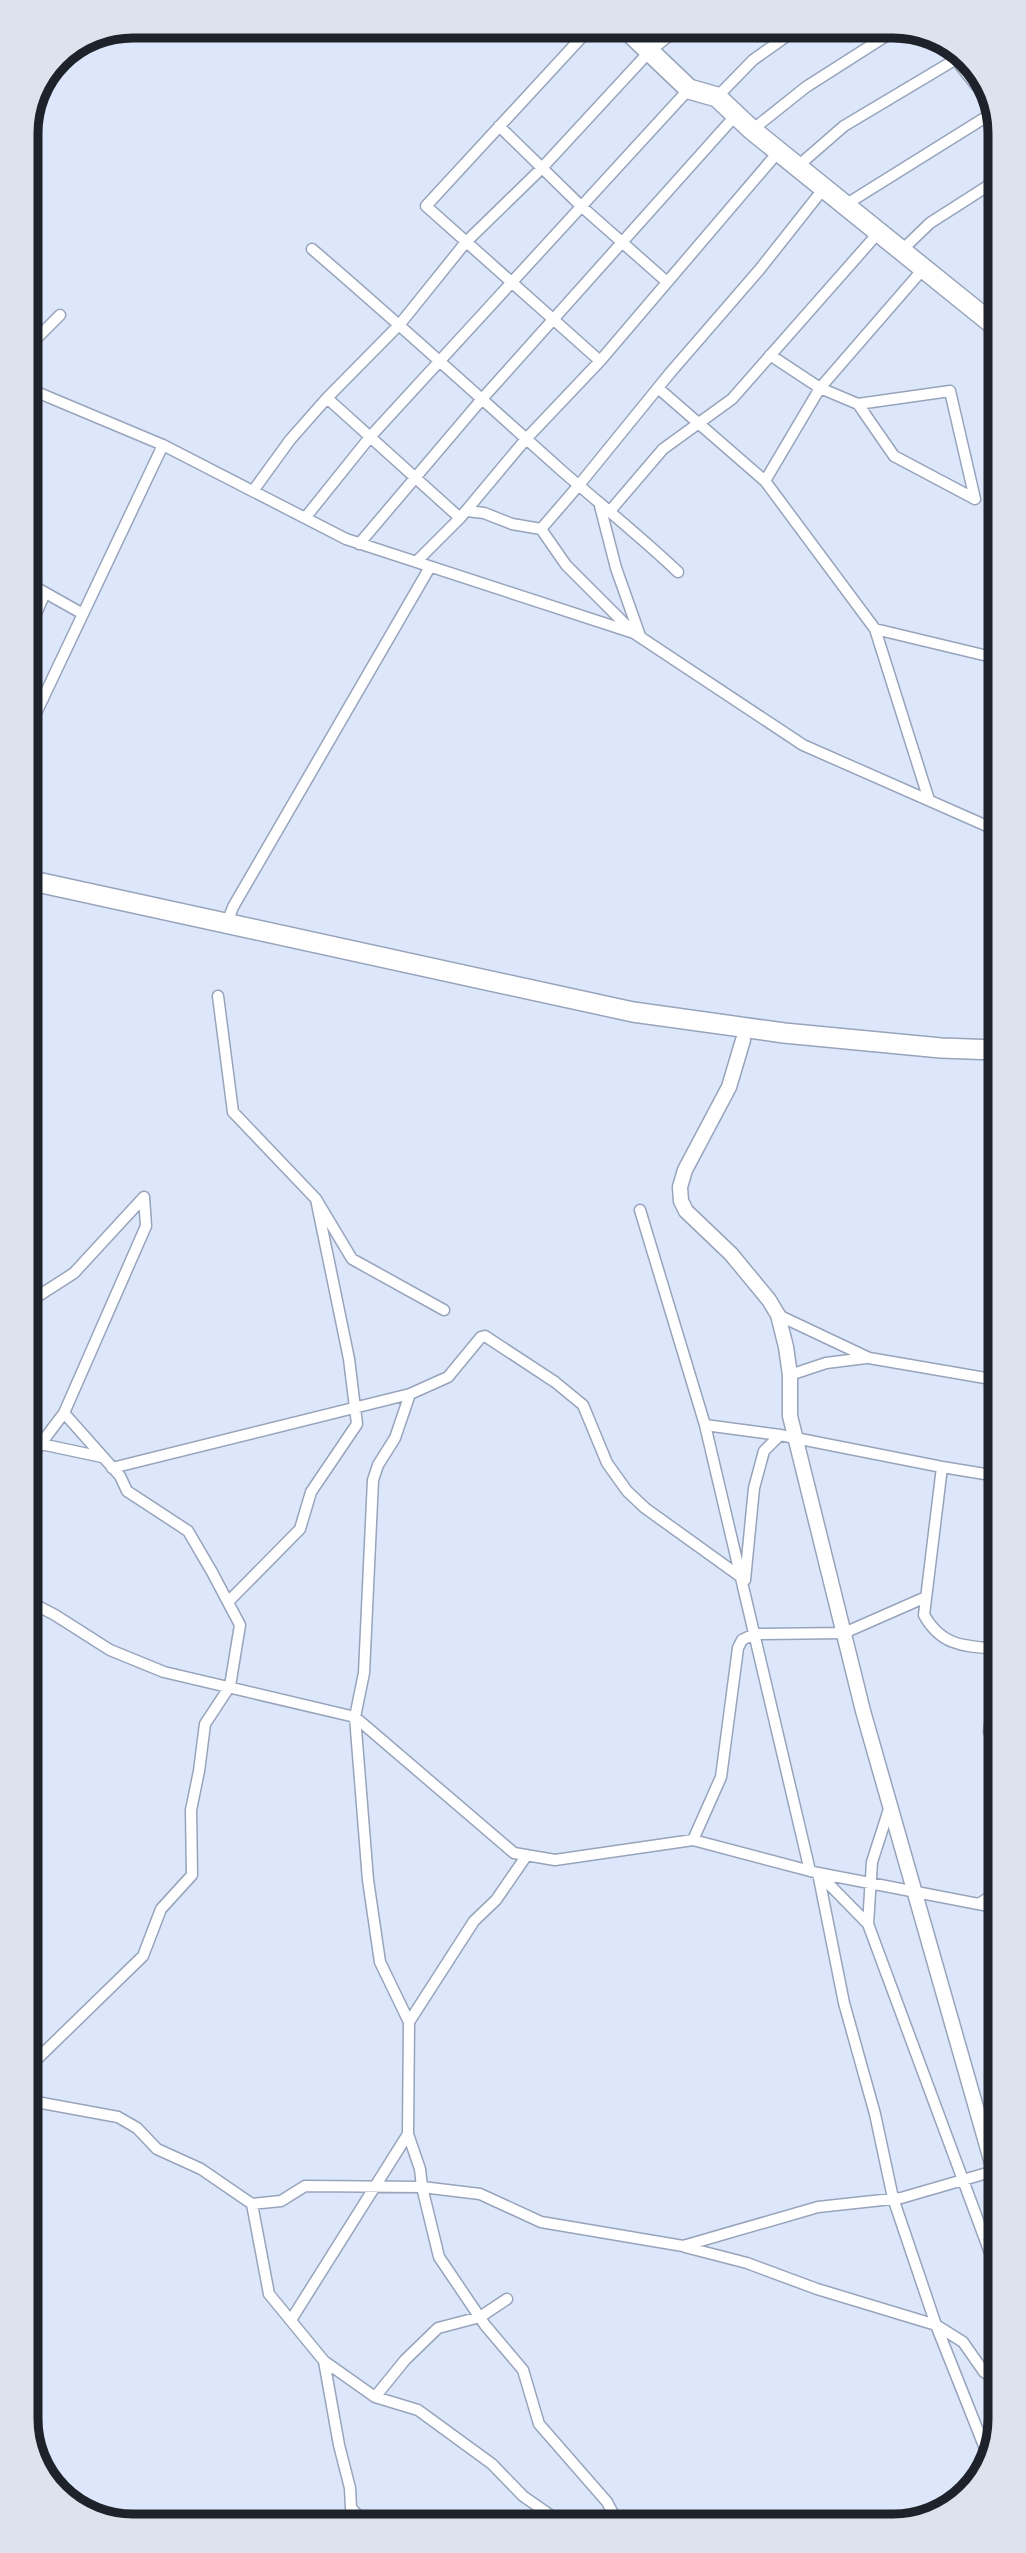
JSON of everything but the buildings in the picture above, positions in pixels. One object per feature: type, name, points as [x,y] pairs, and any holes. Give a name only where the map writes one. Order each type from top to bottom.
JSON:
[{"type":"highway","points":[[637,39],[689,89],[717,97],[735,116],[988,320]]},
{"type":"highway","points":[[39,882],[633,1012],[784,1033],[941,1048],[988,1050]]},
{"type":"highway","points":[[39,894],[631,1024],[743,1040],[940,1060],[988,1062]]},
{"type":"street","points":[[580,39],[426,206],[600,360]]},
{"type":"street","points":[[253,492],[290,440],[400,324],[466,242],[541,169],[650,51],[665,39]]},
{"type":"street","points":[[717,97],[753,60],[783,39]]},
{"type":"street","points":[[752,130],[806,88],[880,39]]},
{"type":"street","points":[[798,166],[844,126],[954,61]]},
{"type":"street","points":[[305,518],[370,437],[689,89]]},
{"type":"street","points":[[845,205],[985,115]]},
{"type":"street","points":[[359,544],[482,399],[735,116]]},
{"type":"street","points":[[499,126],[541,169],[667,282]]},
{"type":"street","points":[[416,562],[463,515],[526,439],[600,360],[779,151]]},
{"type":"street","points":[[902,250],[930,223],[988,187]]},
{"type":"street","points":[[541,529],[760,269],[824,188]]},
{"type":"street","points":[[610,511],[663,450],[732,399],[878,232]]},
{"type":"street","points":[[312,249],[678,572]]},
{"type":"street","points":[[765,481],[820,388],[924,268]]},
{"type":"street","points":[[39,336],[60,315]]},
{"type":"street","points":[[770,355],[820,388],[859,404],[950,391],[975,499],[894,456],[859,404]]},
{"type":"street","points":[[658,388],[765,481],[875,629],[929,800]]},
{"type":"street","points":[[39,393],[163,445],[346,540],[637,635]]},
{"type":"street","points":[[327,398],[414,477],[463,515],[484,513],[512,524],[541,529],[566,565],[637,635],[803,745],[988,826]]},
{"type":"street","points":[[39,708],[163,445]]},
{"type":"street","points":[[599,502],[637,635]]},
{"type":"street","points":[[227,923],[240,895],[430,566]]},
{"type":"street","points":[[39,590],[83,614]]},
{"type":"street","points":[[39,607],[45,593]]},
{"type":"street","points":[[875,629],[988,657]]},
{"type":"street","points":[[39,696],[43,699]]},
{"type":"street","points":[[218,996],[233,1112],[316,1199],[352,1259],[444,1310]]},
{"type":"street","points":[[743,1040],[729,1087],[685,1170],[680,1187],[681,1201],[686,1211],[731,1254],[778,1315],[790,1375],[790,1416],[863,1711],[988,2140]]},
{"type":"street","points":[[38,1296],[74,1273],[144,1197],[146,1226],[65,1413],[38,1447]]},
{"type":"street","points":[[228,1602],[300,1529],[311,1492],[357,1424],[349,1359],[316,1199]]},
{"type":"street","points":[[640,1210],[705,1425],[844,2004],[875,2114],[893,2199],[936,2325],[983,2445]]},
{"type":"street","points":[[778,1315],[869,1358]]},
{"type":"street","points":[[112,1468],[410,1394],[448,1377],[481,1337],[485,1336],[555,1382],[583,1405],[607,1462],[627,1491],[645,1508],[743,1581]]},
{"type":"street","points":[[790,1375],[840,1360],[869,1358],[988,1378]]},
{"type":"street","points":[[410,1394],[395,1438],[378,1465],[373,1480],[364,1673],[355,1717],[368,1880],[380,1962],[409,2022],[408,2134],[420,2169],[439,2258],[480,2317],[523,2370],[539,2424],[607,2502],[613,2514]]},
{"type":"street","points":[[38,2057],[143,1956],[162,1909],[192,1875],[191,1810],[205,1724],[230,1686],[240,1625],[188,1531],[127,1491],[120,1476],[65,1413]]},
{"type":"street","points":[[705,1425],[780,1434],[988,1474]]},
{"type":"street","points":[[743,1581],[754,1488],[764,1451],[780,1434]]},
{"type":"street","points":[[41,1444],[102,1457]]},
{"type":"street","points":[[942,1467],[924,1615],[932,1629],[941,1637],[959,1645],[988,1648]]},
{"type":"street","points":[[693,1840],[721,1777],[738,1648],[743,1640],[754,1634],[844,1633],[926,1597]]},
{"type":"street","points":[[38,1607],[110,1650],[164,1672],[355,1717],[514,1853],[555,1860],[693,1840],[814,1872],[988,1906]]},
{"type":"street","points":[[890,1803],[872,1862],[868,1924],[988,2247]]},
{"type":"street","points":[[409,2022],[474,1921],[496,1900],[527,1855]]},
{"type":"street","points":[[814,1872],[868,1924]]},
{"type":"street","points":[[979,1904],[988,1898]]},
{"type":"street","points":[[38,2102],[118,2117],[137,2127],[157,2150],[201,2169],[252,2204],[281,2201],[305,2186],[422,2186],[480,2194],[541,2222],[683,2246],[747,2263],[817,2289],[936,2325],[962,2342],[988,2375]]},
{"type":"street","points":[[291,2320],[408,2134]]},
{"type":"street","points":[[683,2246],[818,2207],[893,2199],[988,2173]]},
{"type":"street","points":[[252,2204],[270,2294],[324,2361],[375,2398],[418,2410],[492,2464],[523,2496],[549,2514]]},
{"type":"street","points":[[375,2398],[405,2360],[438,2328],[480,2317],[507,2299]]},
{"type":"street","points":[[324,2361],[339,2445],[350,2488],[351,2508],[357,2514]]}]
